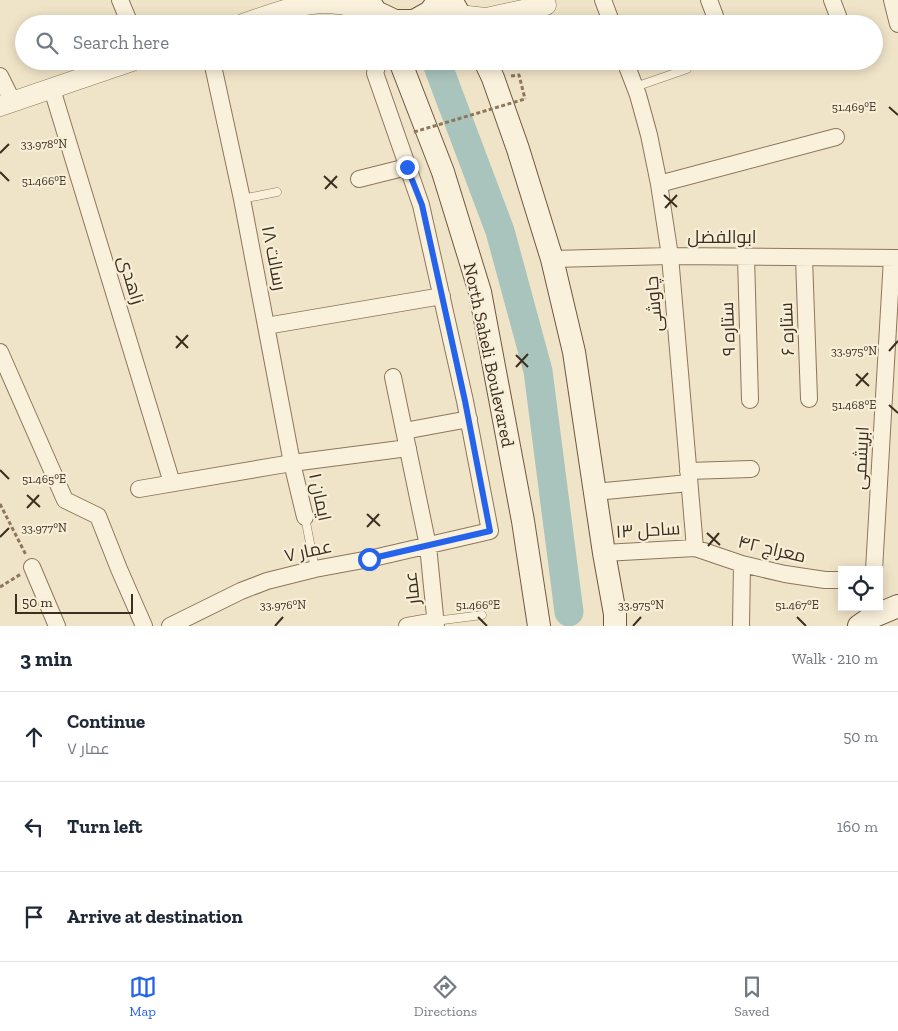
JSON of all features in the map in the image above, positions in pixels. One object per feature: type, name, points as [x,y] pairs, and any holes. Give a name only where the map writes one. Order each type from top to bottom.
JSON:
[{"type":"main road","points":[[422,15],[435,6]]},
{"type":"main road","name":"North Saheli Boulevared","points":[[403,70],[443,172],[480,292],[523,521],[530,570]]},
{"type":"main road","points":[[492,70],[552,259],[574,352],[615,614],[615,626]]},
{"type":"main road","points":[[600,626],[604,553]]},
{"type":"main road","points":[[529,626],[530,570]]},
{"type":"main road","points":[[530,570],[539,626]]},
{"type":"main road","points":[[868,617],[898,606]]},
{"type":"street","points":[[120,0],[126,15]]},
{"type":"street","points":[[520,0],[551,2]]},
{"type":"street","points":[[603,0],[609,15]]},
{"type":"street","points":[[709,0],[715,15]]},
{"type":"street","points":[[832,0],[838,15]]},
{"type":"street","points":[[892,0],[898,24]]},
{"type":"street","points":[[498,15],[551,2]]},
{"type":"street","points":[[531,15],[551,2]]},
{"type":"street","points":[[268,15],[299,4],[324,3],[377,12]]},
{"type":"street","points":[[435,6],[459,13]]},
{"type":"street","points":[[0,76],[7,104],[107,70]]},
{"type":"street","name":"رسالت ۱۸","points":[[214,70],[242,199],[292,463]]},
{"type":"street","points":[[376,70],[407,167],[422,205],[469,419],[404,431]]},
{"type":"street","name":"چاوشی","points":[[628,70],[649,135],[670,256],[695,548]]},
{"type":"street","name":"زاهدی","points":[[52,90],[172,483]]},
{"type":"street","points":[[659,184],[836,137]]},
{"type":"street","points":[[359,179],[407,167]]},
{"type":"street","name":"ابوالفضل","points":[[552,259],[670,256],[895,258]]},
{"type":"street","name":"ستاره ۹","points":[[746,257],[750,400]]},
{"type":"street","name":"ستاره ۶","points":[[804,258],[809,399]]},
{"type":"street","name":"ابریشمی","points":[[874,566],[892,374],[895,258]]},
{"type":"street","points":[[266,326],[442,296]]},
{"type":"street","points":[[0,352],[65,500],[98,516],[118,569],[144,626]]},
{"type":"street","name":"عمار","points":[[393,377],[428,546],[436,624]]},
{"type":"street","name":"عمار ۷","points":[[170,626],[253,585],[490,531],[469,419]]},
{"type":"street","points":[[139,489],[292,463],[408,448]]},
{"type":"street","name":"ایمان ۱","points":[[292,463],[305,517]]},
{"type":"street","points":[[595,492],[751,469]]},
{"type":"street","name":"ساحل ۱۳","points":[[604,553],[695,548]]},
{"type":"street","name":"معراج ۴۲","points":[[695,548],[742,564],[785,574],[838,580]]},
{"type":"street","points":[[741,626],[742,564]]},
{"type":"street","points":[[32,567],[57,626]]},
{"type":"street","points":[[407,626],[436,624]]},
{"type":"lane","points":[[635,87],[687,70]]},
{"type":"lane","points":[[242,199],[277,192]]},
{"type":"lane","name":"ایمان ۱","points":[[305,517],[315,570]]},
{"type":"lane","points":[[436,624],[482,615]]},
{"type":"path","points":[[414,132],[525,99],[519,75]]},
{"type":"path","points":[[0,504],[32,567],[0,587]]},
{"type":"waterway","points":[[439,70],[500,231],[538,371],[569,612]]},
{"type":"route","points":[[369,559],[490,531],[465,401],[422,205],[407,167]]}]
